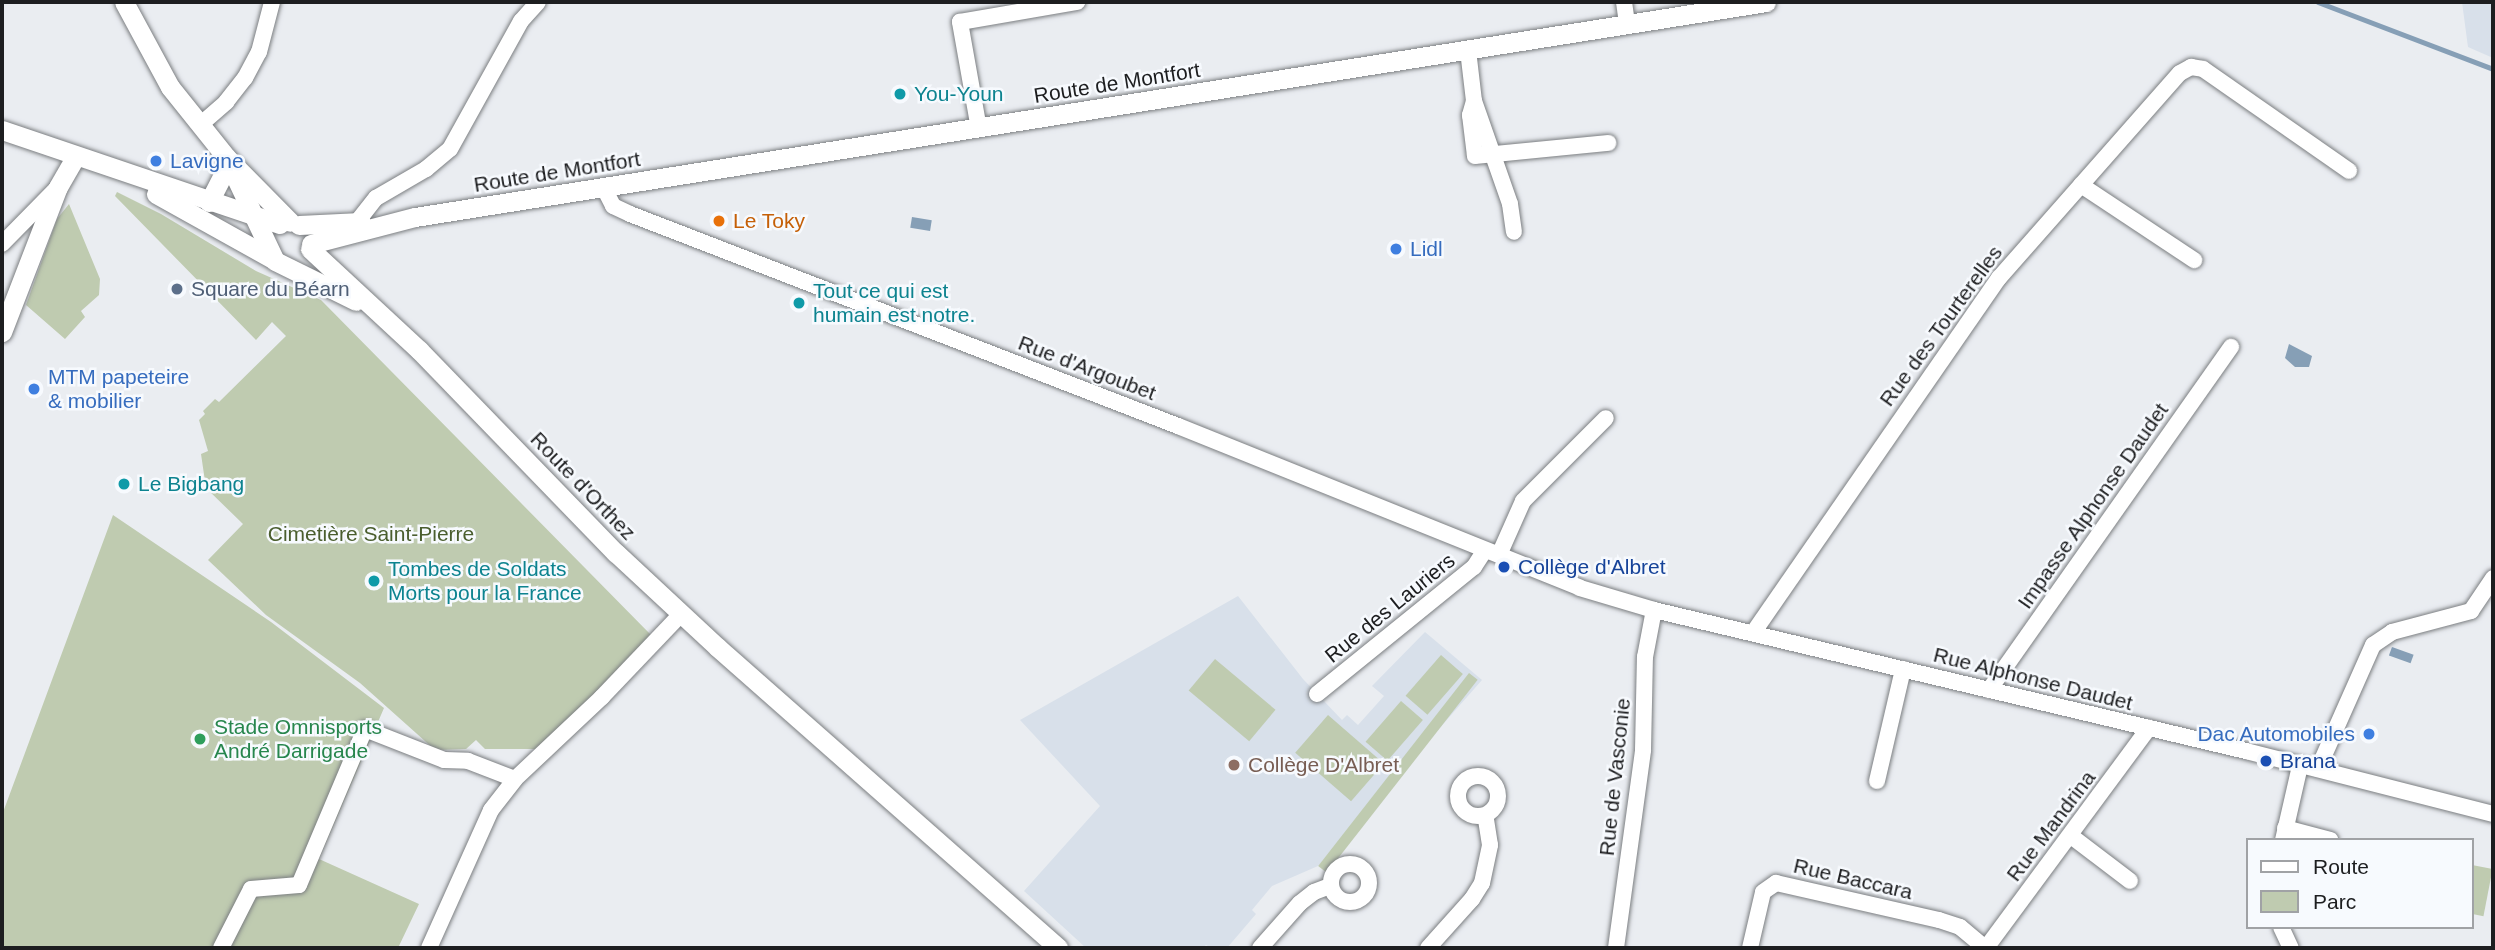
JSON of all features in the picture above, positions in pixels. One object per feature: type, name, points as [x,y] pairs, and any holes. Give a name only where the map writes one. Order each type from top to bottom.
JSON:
[{"type":"main road","points":[[124,2],[170,88],[226,157],[289,224]]},
{"type":"main road","name":"Route de Montfort","points":[[289,224],[393,221],[1766,2]]},
{"type":"main road","points":[[2,130],[115,171],[306,231],[310,246],[302,261],[274,256]]},
{"type":"main road","points":[[2,332],[8,297],[58,187],[75,157]]},
{"type":"main road","points":[[209,202],[223,175],[226,157]]},
{"type":"main road","points":[[226,157],[274,256]]},
{"type":"main road","name":"Route d'Orthez","points":[[115,171],[373,309]]},
{"type":"main road","name":"Route de Montfort","points":[[310,246],[393,221]]},
{"type":"main road","points":[[274,256],[269,234],[289,224]]},
{"type":"main road","name":"Route d'Orthez","points":[[310,246],[419,350],[616,553],[766,690],[1058,948]]},
{"type":"street","points":[[200,125],[226,102],[245,78],[259,52],[272,2]]},
{"type":"street","points":[[357,222],[363,211],[376,198],[425,169],[450,149],[521,21],[538,2]]},
{"type":"street","points":[[979,129],[960,22],[1077,2]]},
{"type":"street","points":[[1624,2],[1627,24]]},
{"type":"street","points":[[1468,50],[1474,101],[1510,204],[1514,232]]},
{"type":"street","name":"Rue des Tourterelles","points":[[1753,633],[1999,278],[2180,73],[2191,67],[2203,69],[2349,171]]},
{"type":"street","points":[[1492,155],[1608,143]]},
{"type":"street","points":[[2081,185],[2194,260]]},
{"type":"street","points":[[2,244],[58,187]]},
{"type":"street","name":"Rue d'Argoubet","points":[[604,188],[613,206],[630,214],[1189,430],[1563,582]]},
{"type":"street","name":"Impasse Alphonse Daudet","points":[[1989,690],[2231,347]]},
{"type":"street","name":"Rue des Lauriers","points":[[1317,694],[1492,553],[1523,501],[1606,418]]},
{"type":"street","points":[[2318,769],[2373,645],[2392,632],[2471,611],[2493,578]]},
{"type":"street","name":"Rue Alphonse Daudet","points":[[1563,582],[1654,610],[2318,769],[2493,814]]},
{"type":"street","name":"Rue de Vasconie","points":[[1616,948],[1643,750],[1645,657],[1654,610]]},
{"type":"street","points":[[429,948],[491,810],[515,779],[602,697],[681,614]]},
{"type":"street","points":[[1877,781],[1902,669]]},
{"type":"street","name":"Rue Mandrina","points":[[1992,946],[2149,728]]},
{"type":"street","points":[[220,948],[251,889],[299,885],[365,729],[444,760],[468,761],[515,779]]},
{"type":"street","points":[[2300,766],[2284,834],[2315,838]]},
{"type":"street","points":[[1428,948],[1472,899],[1482,883],[1490,845],[1485,815]]},
{"type":"street","points":[[2071,836],[2130,881]]},
{"type":"street","name":"Rue Baccara","points":[[1751,948],[1763,891],[1776,883],[1939,920],[1960,927],[1992,946]]},
{"type":"street","points":[[1260,948],[1300,903],[1314,892],[1330,886]]},
{"type":"street","points":[[2282,929],[2291,948]]},
{"type":"shaded area","points":[[2462,2],[2493,2],[2493,58],[2468,47]]},
{"type":"shaded area","name":"Collège D'Albret","points":[[1238,596],[1303,679],[1342,720],[1347,715],[1358,725],[1384,696],[1372,686],[1425,632],[1482,680],[1318,866],[1272,886],[1252,910],[1256,914],[1227,948],[1211,948],[1206,945],[1203,948],[1086,948],[1024,891],[1100,806],[1020,720]]},
{"type":"green space","name":"Cimetière Saint-Pierre","points":[[117,192],[161,214],[256,271],[321,300],[653,637],[541,749],[485,749],[476,740],[466,749],[435,750],[360,683],[266,615],[208,560],[243,524],[206,488],[201,454],[208,451],[199,420],[205,414],[203,411],[215,399],[219,402],[286,336],[272,322],[256,340],[115,196]]},
{"type":"green space","points":[[69,204],[100,279],[99,295],[81,311],[85,317],[65,339],[26,305],[57,219]]},
{"type":"green space","name":"Stade Omnisports André Darrigade","points":[[113,515],[271,622],[384,708],[319,859],[419,904],[398,948],[2,948],[2,815]]},
{"type":"green space","points":[[1441,655],[1463,674],[1427,715],[1406,696]]},
{"type":"green space","points":[[1215,659],[1276,710],[1249,741],[1189,690]]},
{"type":"green space","points":[[1469,673],[1478,680],[1327,873],[1318,866]]},
{"type":"green space","points":[[1401,701],[1423,720],[1387,761],[1366,742]]},
{"type":"green space","points":[[1328,715],[1384,764],[1351,801],[1295,753]]},
{"type":"green space","points":[[2474,865],[2493,869],[2483,916],[2474,914]]},
{"type":"water","points":[[912,217],[932,220],[930,231],[910,228]]},
{"type":"water","points":[[2289,344],[2312,356],[2309,367],[2295,367],[2285,358]]},
{"type":"water","points":[[2392,647],[2414,655],[2411,663],[2389,655]]},
{"type":"waterway","points":[[2318,2],[2493,69]]},
{"type":"place","name":"You-Youn","points":[[900,94]]},
{"type":"place","name":"Lavigne","points":[[156,161]]},
{"type":"place","name":"Le Toky","points":[[719,221]]},
{"type":"place","name":"Lidl","points":[[1396,249]]},
{"type":"place","name":"Square du Béarn","points":[[177,289]]},
{"type":"place","name":"Tout ce qui est humain est notre.","points":[[799,303]]},
{"type":"place","name":"MTM papeteire & mobilier","points":[[34,389]]},
{"type":"place","name":"Le Bigbang","points":[[124,484]]},
{"type":"place","name":"Collège d'Albret","points":[[1504,567]]},
{"type":"place","name":"Tombes de Soldats Morts pour la France","points":[[374,581]]},
{"type":"place","name":"Dac Automobiles","points":[[2369,734]]},
{"type":"place","name":"Stade Omnisports André Darrigade","points":[[200,739]]},
{"type":"place","name":"Brana","points":[[2266,761]]},
{"type":"place","name":"Collège D'Albret","points":[[1234,765]]}]
